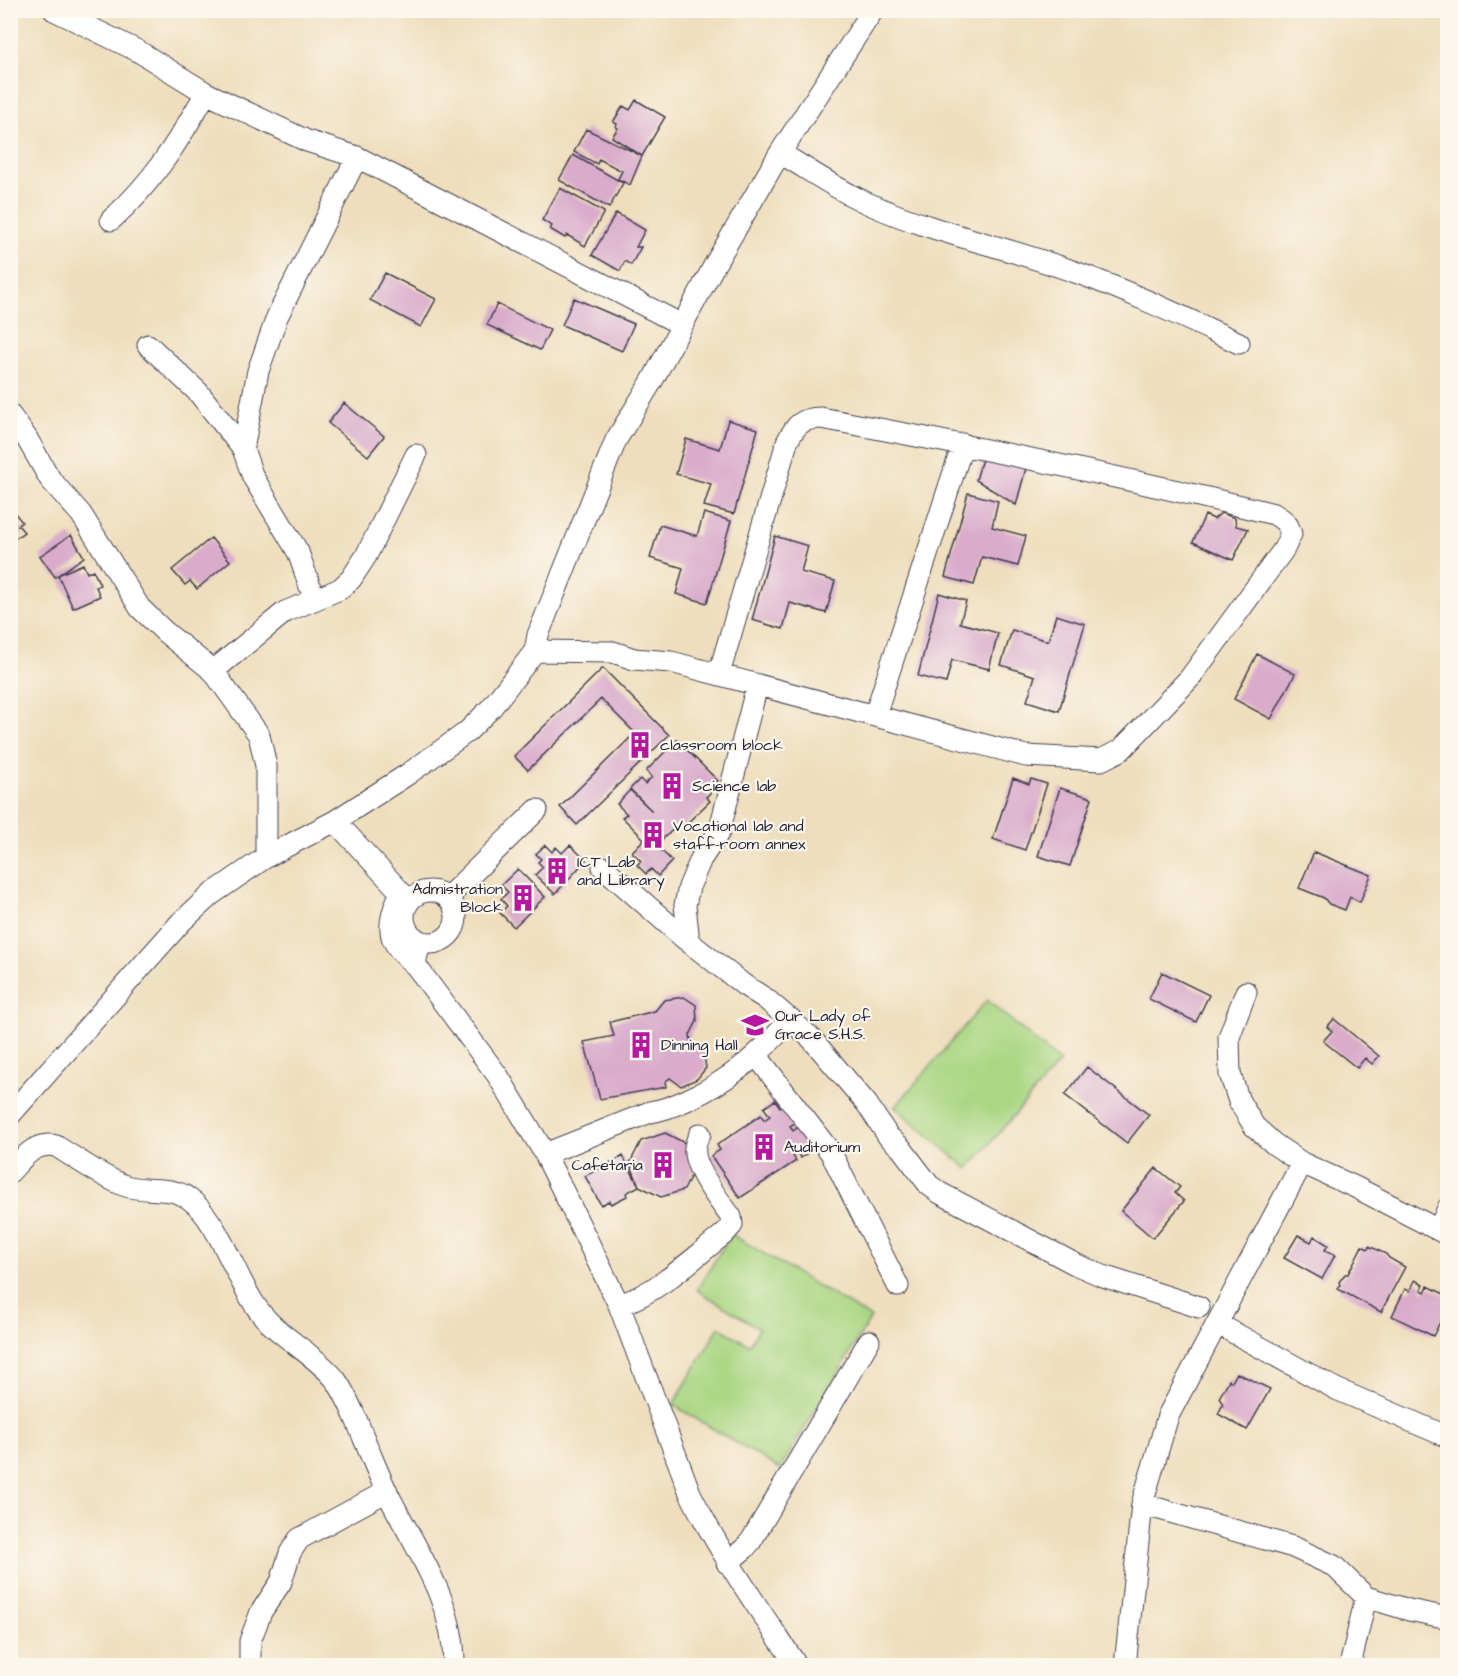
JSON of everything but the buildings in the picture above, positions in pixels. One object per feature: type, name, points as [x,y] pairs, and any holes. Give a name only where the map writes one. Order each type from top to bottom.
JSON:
[{"type":"street","points":[[54,10],[79,16],[206,93],[307,141],[357,158],[682,324]]},
{"type":"street","points":[[10,1115],[181,922],[212,894],[267,858],[335,821],[408,774],[467,732],[491,708],[535,651],[538,635],[616,440],[652,381],[715,264],[780,153],[873,10]]},
{"type":"street","points":[[111,220],[137,196],[178,142],[206,93]]},
{"type":"street","points":[[780,153],[865,203],[919,223],[993,244],[1075,272],[1141,297],[1239,343]]},
{"type":"street","points":[[243,449],[258,371],[277,317],[357,158]]},
{"type":"street","points":[[148,345],[198,392],[243,449],[253,477],[297,552],[314,598]]},
{"type":"street","points":[[10,415],[26,437],[50,479],[81,514],[141,608],[165,632],[213,671],[259,735],[266,766],[267,858]]},
{"type":"street","points":[[535,651],[613,652],[634,659],[671,662],[1026,756],[1101,760],[1121,750],[1190,678],[1284,549],[1291,534],[1284,519],[1274,514],[1165,487],[963,444],[821,418],[809,418],[801,421],[794,428],[787,442],[719,674]]},
{"type":"street","points":[[875,715],[963,444]]},
{"type":"street","points":[[213,671],[285,612],[340,589],[351,579],[366,555],[416,455]]},
{"type":"street","points":[[685,939],[688,933],[685,905],[689,888],[701,859],[719,832],[757,686]]},
{"type":"street","points":[[448,897],[537,810]]},
{"type":"street","points":[[335,821],[405,896],[405,926],[409,933],[421,942],[432,943],[441,941],[453,930],[456,913],[454,904],[448,897],[441,893],[424,891],[405,896]]},
{"type":"street","points":[[603,867],[685,939],[791,1019],[811,1038],[867,1104],[888,1136],[901,1148],[929,1185],[940,1193],[1077,1265],[1103,1276],[1200,1307]]},
{"type":"street","points":[[405,896],[392,916],[391,936],[394,944],[416,966],[498,1076],[544,1154],[619,1305],[690,1493],[727,1563],[797,1665]]},
{"type":"street","points":[[416,966],[421,942]]},
{"type":"street","points":[[1246,992],[1229,1037],[1230,1074],[1239,1101],[1254,1126],[1274,1144],[1302,1163],[1356,1187],[1443,1232],[1448,1208]]},
{"type":"street","points":[[544,1154],[650,1112],[663,1110],[722,1082],[757,1056],[791,1019]]},
{"type":"street","points":[[757,1056],[831,1153],[898,1286]]},
{"type":"street","points":[[619,1305],[636,1299],[658,1285],[724,1234],[732,1225],[731,1217],[699,1169],[695,1147],[700,1134]]},
{"type":"street","points":[[10,1172],[34,1149],[47,1144],[56,1146],[122,1184],[141,1190],[178,1193],[197,1205],[208,1218],[255,1306],[268,1321],[318,1362],[340,1386],[387,1491],[432,1573],[453,1639],[454,1665]]},
{"type":"street","points":[[1125,1665],[1142,1504],[1168,1416],[1302,1163]]},
{"type":"street","points":[[1218,1324],[1336,1389],[1448,1437]]},
{"type":"street","points":[[727,1563],[751,1540],[869,1341]]},
{"type":"street","points":[[250,1665],[250,1641],[261,1612],[281,1582],[290,1553],[299,1539],[387,1491]]},
{"type":"street","points":[[1142,1504],[1293,1547],[1334,1566],[1366,1597],[1409,1610],[1448,1618]]},
{"type":"street","points":[[1350,1665],[1366,1597]]},
{"type":"green space","points":[[987,1000],[1060,1062],[968,1169],[895,1107]]},
{"type":"green space","points":[[731,1234],[871,1318],[780,1469],[673,1405],[719,1327],[749,1345],[759,1328],[697,1290]]},
{"type":"place","name":"classroom block","points":[[640,745]]},
{"type":"place","name":"Science lab","points":[[672,786]]},
{"type":"place","name":"Vocational lab and staff-room annex","points":[[653,835]]},
{"type":"place","name":"ICT Lab and Library","points":[[557,871]]},
{"type":"place","name":"Admistration Block","points":[[523,898]]},
{"type":"place","name":"Our Lady of Grace S.H.S.","points":[[755,1025]]},
{"type":"place","name":"Dinning Hall","points":[[641,1045]]},
{"type":"place","name":"Auditorium","points":[[764,1147]]},
{"type":"place","name":"Cafetaria","points":[[663,1165]]}]
